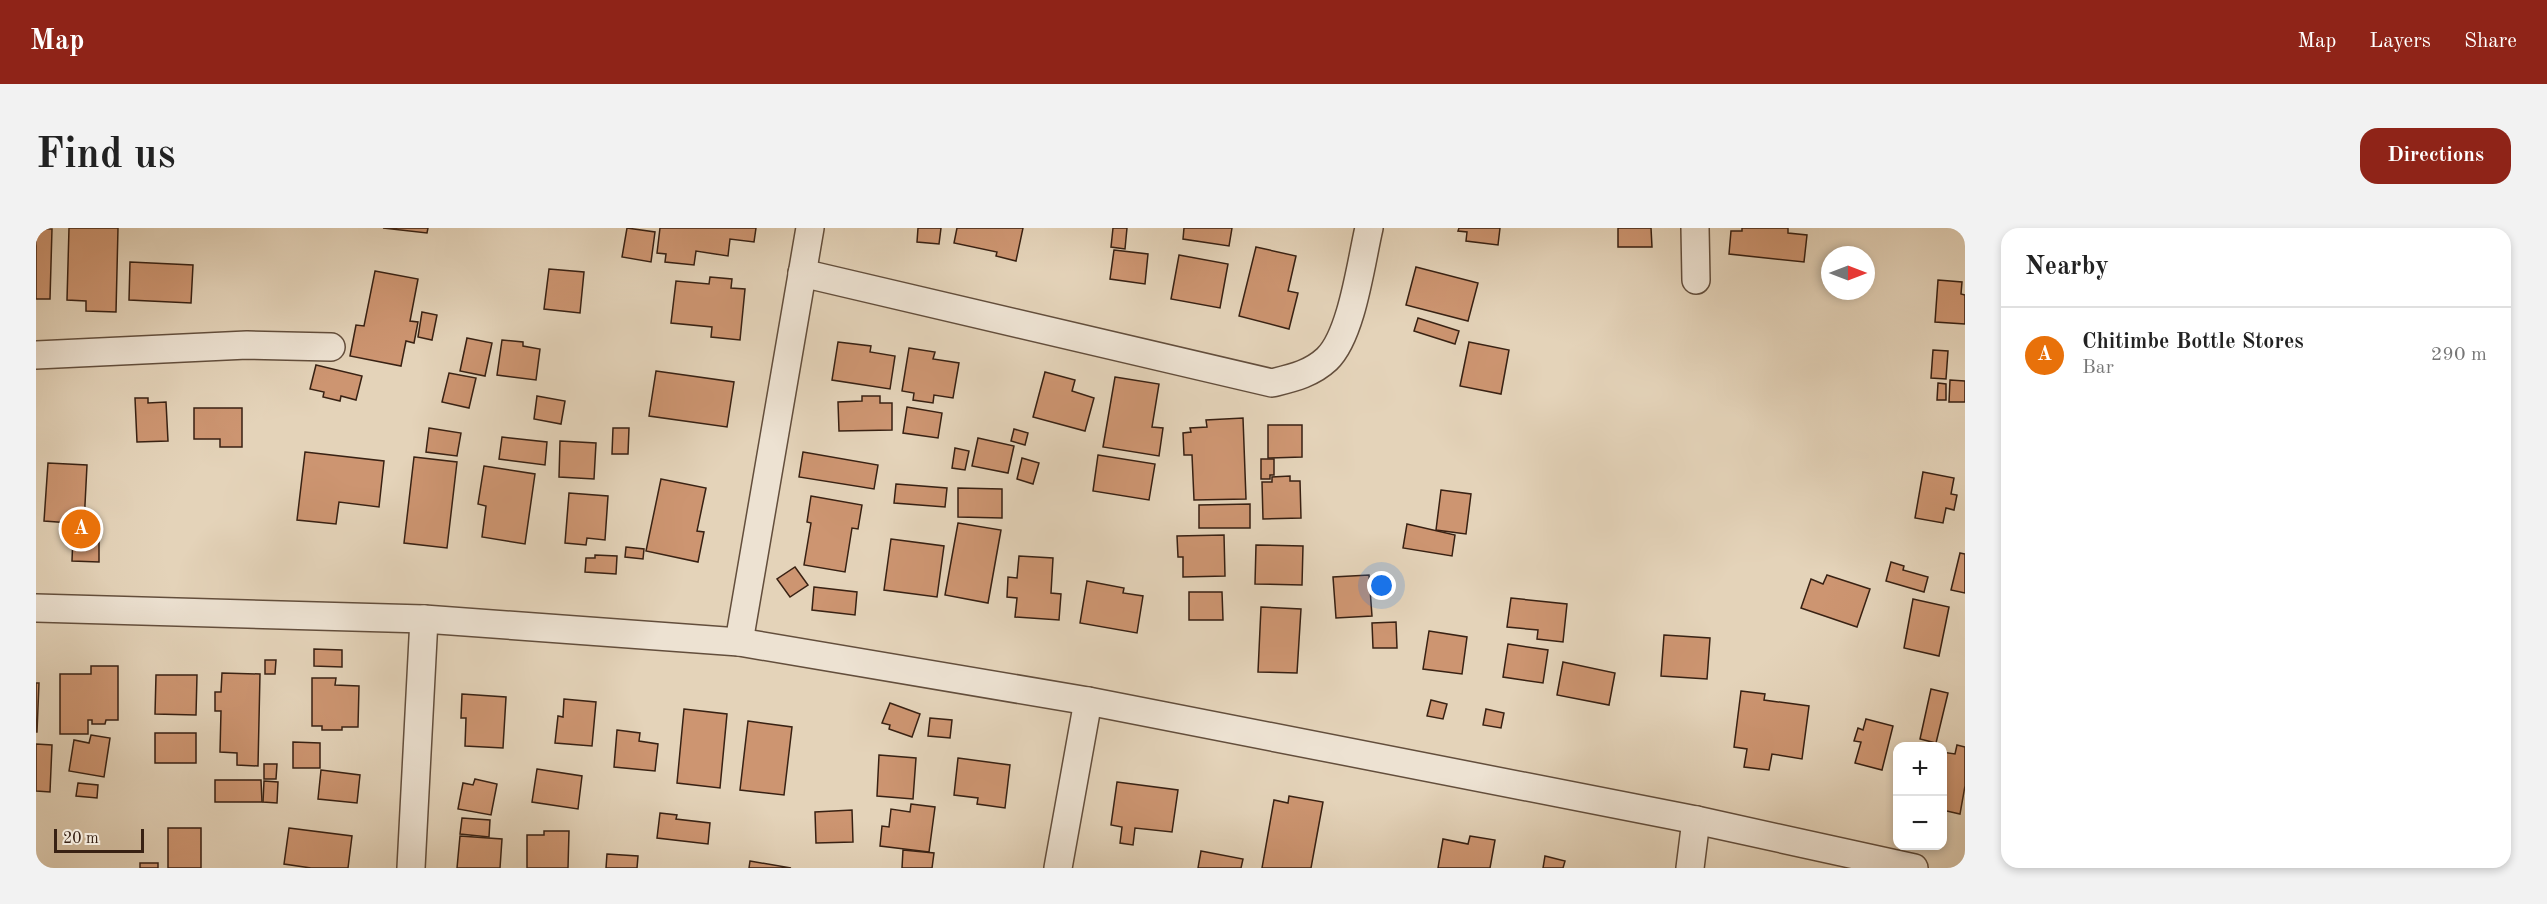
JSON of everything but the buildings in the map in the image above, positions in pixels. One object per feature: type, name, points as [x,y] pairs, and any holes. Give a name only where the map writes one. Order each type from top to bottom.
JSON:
[{"type":"street","points":[[739,642],[810,228]]},
{"type":"street","points":[[802,273],[1272,383],[1303,375],[1328,358],[1346,328],[1369,228]]},
{"type":"street","points":[[1695,228],[1696,280]]},
{"type":"street","points":[[36,355],[247,345],[331,347]]},
{"type":"street","points":[[36,608],[424,619],[739,642],[1088,701],[1696,820],[1914,868]]},
{"type":"street","points":[[411,868],[424,619]]},
{"type":"street","points":[[1058,868],[1088,701]]},
{"type":"street","points":[[1690,868],[1696,820]]},
{"type":"place","name":"Chitimbe Bottle Stores","points":[[81,529]]}]
